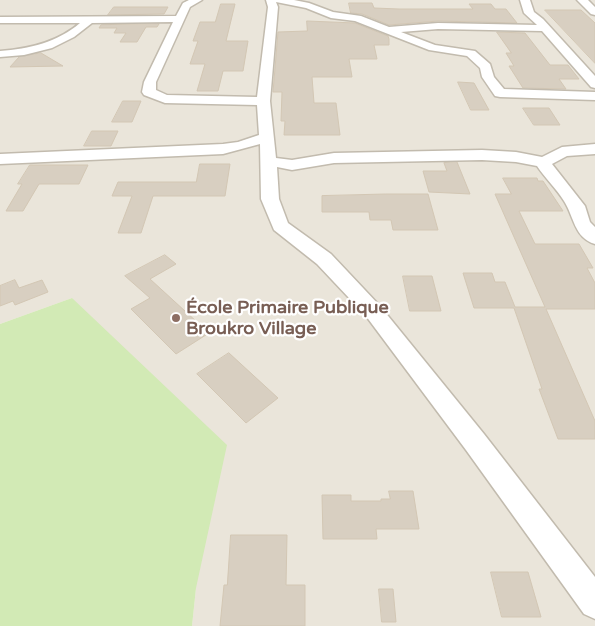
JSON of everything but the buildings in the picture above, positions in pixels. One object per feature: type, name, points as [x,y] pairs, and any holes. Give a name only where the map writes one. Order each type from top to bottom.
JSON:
[{"type":"street","points":[[197,0],[186,5],[178,19],[150,82],[149,92],[164,98],[178,100],[263,101]]},
{"type":"street","points":[[271,0],[272,7],[263,101],[269,161],[270,199],[280,226],[324,259],[373,311],[475,442],[595,603]]},
{"type":"street","points":[[279,0],[309,6],[331,15],[357,18],[433,48],[471,53],[486,67],[488,77],[500,93],[595,96]]},
{"type":"street","points":[[525,0],[529,13],[579,64],[595,84]]},
{"type":"street","points":[[582,0],[595,12]]},
{"type":"street","points":[[0,20],[178,19]]},
{"type":"street","points":[[0,54],[21,52],[60,41],[79,30],[89,20]]},
{"type":"street","points":[[388,29],[438,26],[545,28]]},
{"type":"street","points":[[579,64],[595,68]]},
{"type":"street","points":[[0,159],[223,149],[241,146],[267,137]]},
{"type":"street","points":[[269,161],[292,165],[334,158],[482,155],[516,157],[543,162],[562,152],[579,149],[595,150]]},
{"type":"street","points":[[543,162],[576,206],[582,224],[595,238]]},
{"type":"shaded area","points":[[0,0],[595,0],[595,626],[192,626],[196,588],[72,298],[0,324]]},
{"type":"green space","points":[[72,298],[227,445],[196,588],[192,626],[0,626],[0,324]]},
{"type":"place","name":"École Primaire Publique Broukro Village","points":[[176,318]]}]
